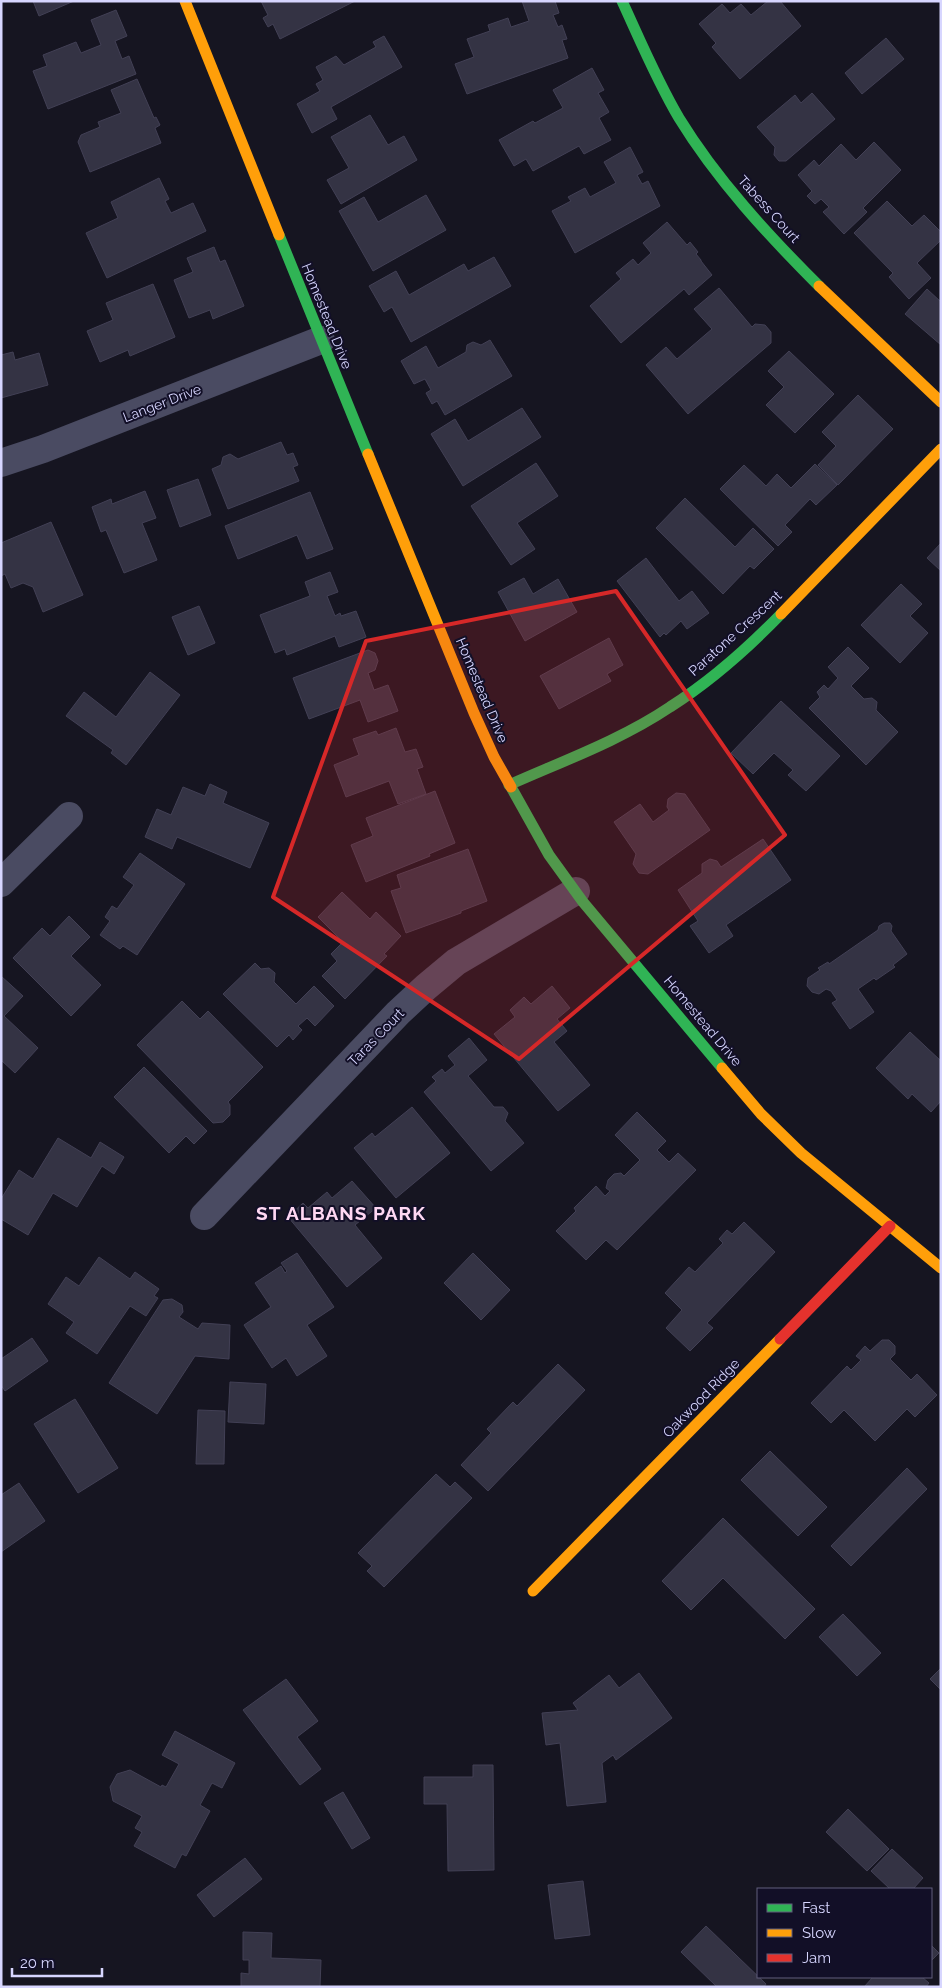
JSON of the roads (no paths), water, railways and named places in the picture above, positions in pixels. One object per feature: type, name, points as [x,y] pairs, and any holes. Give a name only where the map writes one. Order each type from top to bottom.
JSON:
[{"type":"street","name":"Homestead Drive","points":[[185,1],[474,713],[510,785],[549,855],[576,891],[761,1114],[801,1152],[941,1268]]},
{"type":"street","name":"Tabess Court","points":[[622,1],[660,84],[688,132],[723,180],[828,296],[941,402]]},
{"type":"street","name":"Langer Drive","points":[[1,462],[43,450],[321,340]]},
{"type":"street","name":"Paratone Crescent","points":[[510,785],[617,737],[669,708],[717,674],[771,624],[941,449]]},
{"type":"street","points":[[1,883],[69,816]]},
{"type":"street","name":"Taras Court","points":[[204,1216],[391,1020],[426,987],[456,962],[576,891]]},
{"type":"street","name":"Oakwood Ridge","points":[[533,1591],[890,1226]]},
{"type":"district","name":"ST ALBANS PARK","points":[[341,1213]]}]
